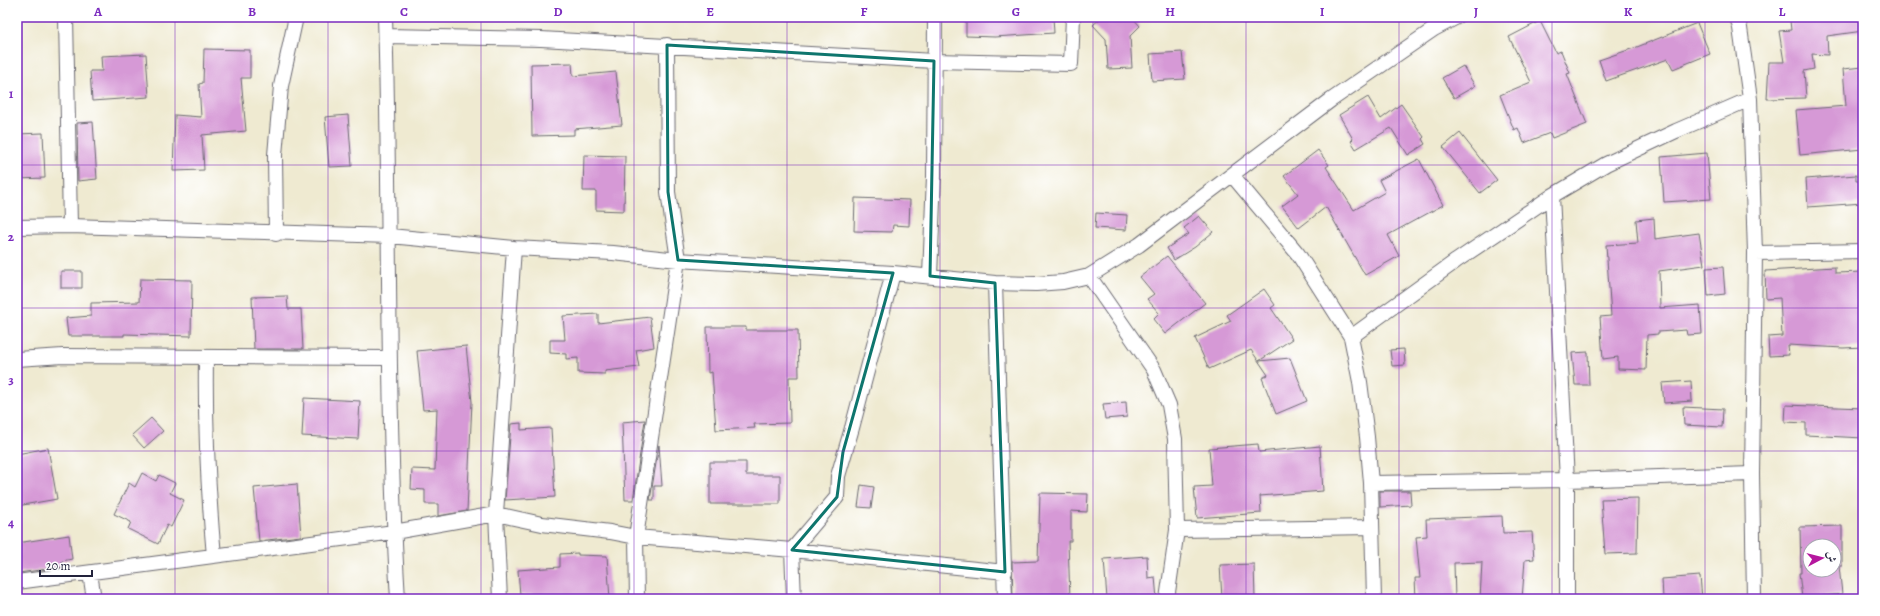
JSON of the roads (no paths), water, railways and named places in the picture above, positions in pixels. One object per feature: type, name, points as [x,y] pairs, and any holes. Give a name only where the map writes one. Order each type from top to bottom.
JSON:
[{"type":"street","points":[[66,17],[70,226]]},
{"type":"street","points":[[276,234],[275,155],[281,86],[296,17]]},
{"type":"street","points":[[385,17],[390,236],[390,358],[394,532],[398,599]]},
{"type":"street","points":[[930,276],[934,176],[934,17]]},
{"type":"street","points":[[386,36],[541,39],[934,61],[1071,64],[1073,17]]},
{"type":"street","points":[[17,227],[70,226],[276,234],[390,236],[514,248],[612,253],[678,260],[893,273],[995,283],[1036,284],[1089,276],[1139,245],[1434,23],[1457,17]]},
{"type":"street","points":[[1737,17],[1740,28],[1750,99],[1755,253],[1752,474],[1754,599]]},
{"type":"street","points":[[637,599],[636,537],[678,260],[668,192],[667,45]]},
{"type":"street","points":[[1351,337],[1456,261],[1552,196],[1606,164],[1676,131],[1750,99]]},
{"type":"street","points":[[1232,175],[1298,254],[1351,337],[1361,389],[1371,483],[1374,599]]},
{"type":"street","points":[[1552,196],[1567,480],[1567,599]]},
{"type":"street","points":[[500,599],[496,514],[514,248]]},
{"type":"street","points":[[1755,253],[1863,251]]},
{"type":"street","points":[[794,599],[792,550],[837,497],[838,476],[844,452],[852,428],[893,273]]},
{"type":"street","points":[[1089,276],[1154,370],[1169,405],[1175,439],[1177,530],[1168,599]]},
{"type":"street","points":[[995,283],[1005,599]]},
{"type":"street","points":[[17,359],[63,356],[390,358]]},
{"type":"street","points":[[206,357],[205,427],[214,556]]},
{"type":"street","points":[[1371,483],[1567,480],[1752,474]]},
{"type":"street","points":[[17,582],[394,532],[496,514],[542,524],[610,532],[636,537],[792,550],[1005,572]]},
{"type":"street","points":[[1177,530],[1372,527]]},
{"type":"street","points":[[90,573],[94,599]]}]
